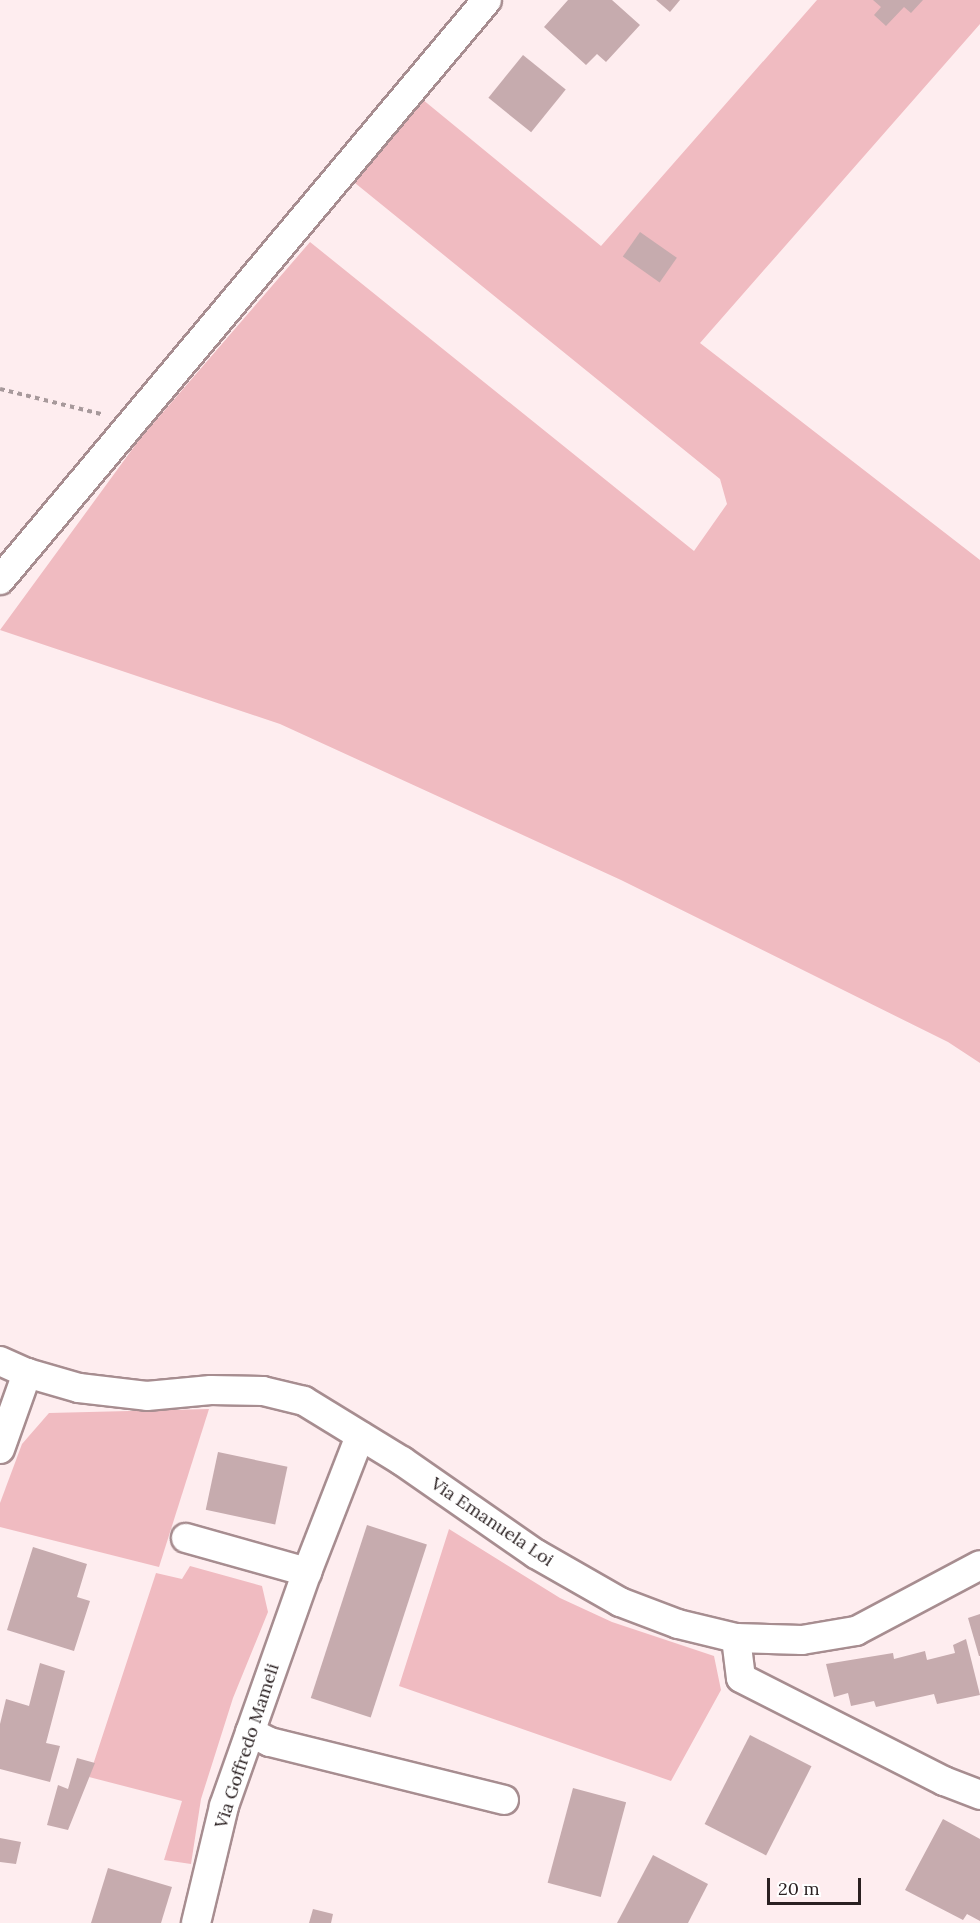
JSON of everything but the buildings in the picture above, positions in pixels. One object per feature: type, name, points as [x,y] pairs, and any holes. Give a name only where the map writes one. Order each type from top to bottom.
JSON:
[{"type":"street","points":[[0,580],[487,0]]},
{"type":"street","name":"Via Emanuela Loi","points":[[0,1361],[27,1374],[79,1388],[147,1396],[211,1390],[263,1391],[304,1401],[536,1554],[620,1602],[678,1624],[736,1638],[802,1640],[856,1631],[980,1565]]},
{"type":"street","points":[[0,1449],[27,1374]]},
{"type":"street","name":"Via Goffredo Mameli","points":[[196,1923],[224,1806],[307,1572],[360,1436]]},
{"type":"street","points":[[186,1538],[307,1572]]},
{"type":"street","points":[[736,1638],[741,1678],[944,1781],[980,1795]]},
{"type":"street","points":[[250,1732],[270,1742],[504,1800]]},
{"type":"path","points":[[0,389],[96,412],[128,428]]},
{"type":"shaded area","points":[[817,0],[980,0],[980,24],[700,343],[980,560],[980,1063],[948,1042],[621,880],[280,724],[0,630],[139,440],[310,242],[694,551],[727,504],[720,479],[355,183],[422,99],[601,246]]},
{"type":"shaded area","points":[[209,1409],[159,1567],[0,1527],[0,1503],[22,1444],[49,1413]]},
{"type":"shaded area","points":[[449,1529],[560,1598],[612,1622],[714,1656],[721,1690],[671,1781],[399,1686]]},
{"type":"shaded area","points":[[190,1566],[262,1586],[268,1612],[233,1698],[201,1799],[191,1864],[164,1860],[182,1801],[89,1777],[156,1573],[182,1579]]}]
